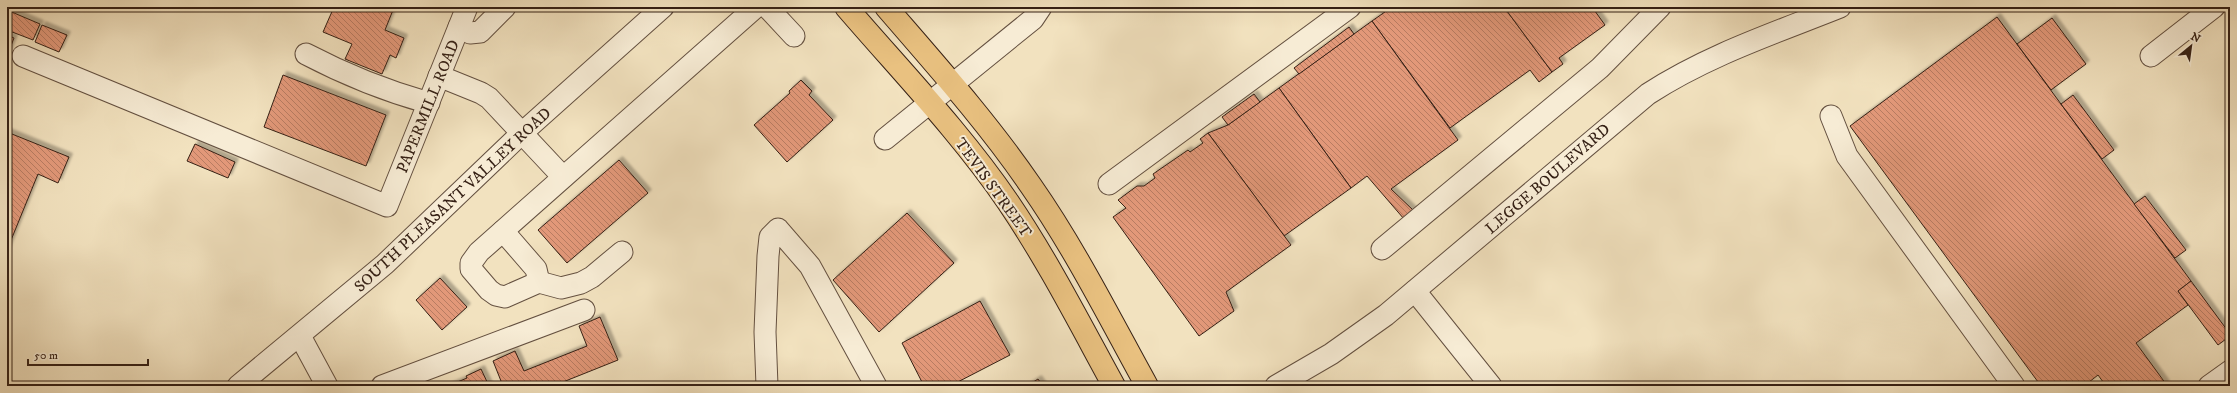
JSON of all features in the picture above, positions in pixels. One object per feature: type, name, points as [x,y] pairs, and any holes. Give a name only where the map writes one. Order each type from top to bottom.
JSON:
[{"type":"main road","name":"TEVIS STREET","points":[[846,7],[959,137],[1007,201],[1032,238],[1114,386]]},
{"type":"main road","name":"TEVIS STREET","points":[[886,7],[952,84],[1008,154],[1054,221],[1147,386]]},
{"type":"street","points":[[461,13],[470,33],[480,32],[505,7]]},
{"type":"street","name":"SOUTH PLEASANT VALLEY ROAD","points":[[238,386],[385,264],[522,133],[663,7]]},
{"type":"street","points":[[622,252],[592,277],[581,283],[561,288],[539,282],[505,297],[496,296],[471,269],[473,257],[756,7]]},
{"type":"street","points":[[767,7],[794,36]]},
{"type":"street","points":[[885,139],[1033,19],[1041,7]]},
{"type":"street","points":[[1109,184],[1350,7]]},
{"type":"street","points":[[1382,249],[1600,68],[1660,7]]},
{"type":"street","name":"LEGGE BOULEVARD","points":[[1276,386],[1351,340],[1415,291],[1648,94],[1692,68],[1718,55],[1840,7]]},
{"type":"street","points":[[2151,56],[2214,7]]},
{"type":"street","name":"PAPERMILL ROAD","points":[[23,56],[387,206],[429,103],[461,13]]},
{"type":"street","points":[[306,54],[338,71],[399,94],[429,103]]},
{"type":"street","points":[[439,76],[481,93],[522,133],[563,177]]},
{"type":"street","points":[[1830,116],[1847,156],[2014,386]]},
{"type":"street","points":[[767,386],[764,332],[768,256],[770,237],[778,229],[810,266],[876,386]]},
{"type":"street","points":[[503,231],[536,270],[539,282]]},
{"type":"street","points":[[1415,291],[1491,386]]},
{"type":"street","points":[[382,386],[584,310]]},
{"type":"street","points":[[300,336],[327,386]]},
{"type":"street","points":[[2209,386],[2230,371]]},
{"type":"building","points":[[334,7],[384,7],[393,10],[385,30],[404,38],[396,58],[390,55],[382,74],[345,59],[352,44],[323,32]]},
{"type":"building","points":[[1392,7],[1504,7],[1552,72],[1539,82],[1530,70],[1450,128],[1372,21]]},
{"type":"building","points":[[1504,7],[1592,7],[1605,25],[1559,58],[1563,64],[1552,72]]},
{"type":"building","points":[[7,10],[40,24],[33,40],[7,30]]},
{"type":"building","points":[[1997,17],[2191,281],[2178,291],[2188,305],[2136,343],[2166,384],[2163,386],[2106,386],[2098,375],[2084,386],[2041,386],[1850,126]]},
{"type":"building","points":[[2052,18],[2086,64],[2051,90],[2017,44]]},
{"type":"building","points":[[1372,21],[1458,140],[1391,189],[1414,211],[1404,219],[1367,176],[1351,188],[1279,88]]},
{"type":"building","points":[[42,25],[67,35],[59,52],[35,42]]},
{"type":"building","points":[[1349,27],[1354,34],[1299,74],[1294,68]]},
{"type":"building","points":[[7,35],[14,38],[7,56]]},
{"type":"building","points":[[283,75],[386,115],[366,166],[264,127]]},
{"type":"building","points":[[801,80],[812,91],[809,95],[833,120],[787,162],[754,125],[790,93],[789,91]]},
{"type":"building","points":[[1279,88],[1351,188],[1284,236],[1208,133],[1228,125]]},
{"type":"building","points":[[1254,94],[1260,102],[1228,125],[1222,117]]},
{"type":"building","points":[[2073,95],[2114,150],[2102,159],[2061,104]]},
{"type":"building","points":[[7,132],[69,157],[58,183],[38,174],[7,250]]},
{"type":"building","points":[[1208,133],[1291,245],[1226,292],[1234,311],[1199,336],[1113,217],[1126,208],[1118,200],[1137,186],[1144,186],[1155,178],[1153,174],[1188,150],[1190,152],[1203,143],[1200,139]]},
{"type":"building","points":[[195,144],[235,162],[228,178],[187,161]]},
{"type":"building","points":[[619,160],[648,193],[567,263],[538,230]]},
{"type":"building","points":[[2145,196],[2186,250],[2175,258],[2134,204]]},
{"type":"building","points":[[907,213],[954,263],[879,332],[833,280]]},
{"type":"building","points":[[440,278],[467,307],[442,330],[416,300]]},
{"type":"building","points":[[2191,281],[2230,334],[2230,336],[2218,345],[2178,291]]},
{"type":"building","points":[[980,301],[1010,355],[950,386],[924,386],[902,343]]},
{"type":"building","points":[[600,317],[618,360],[553,386],[503,386],[493,361],[515,351],[524,371],[587,346],[579,326]]},
{"type":"building","points":[[481,369],[489,386],[448,386],[467,378],[466,376]]},
{"type":"building","points":[[1038,379],[1043,386],[1027,386]]}]
